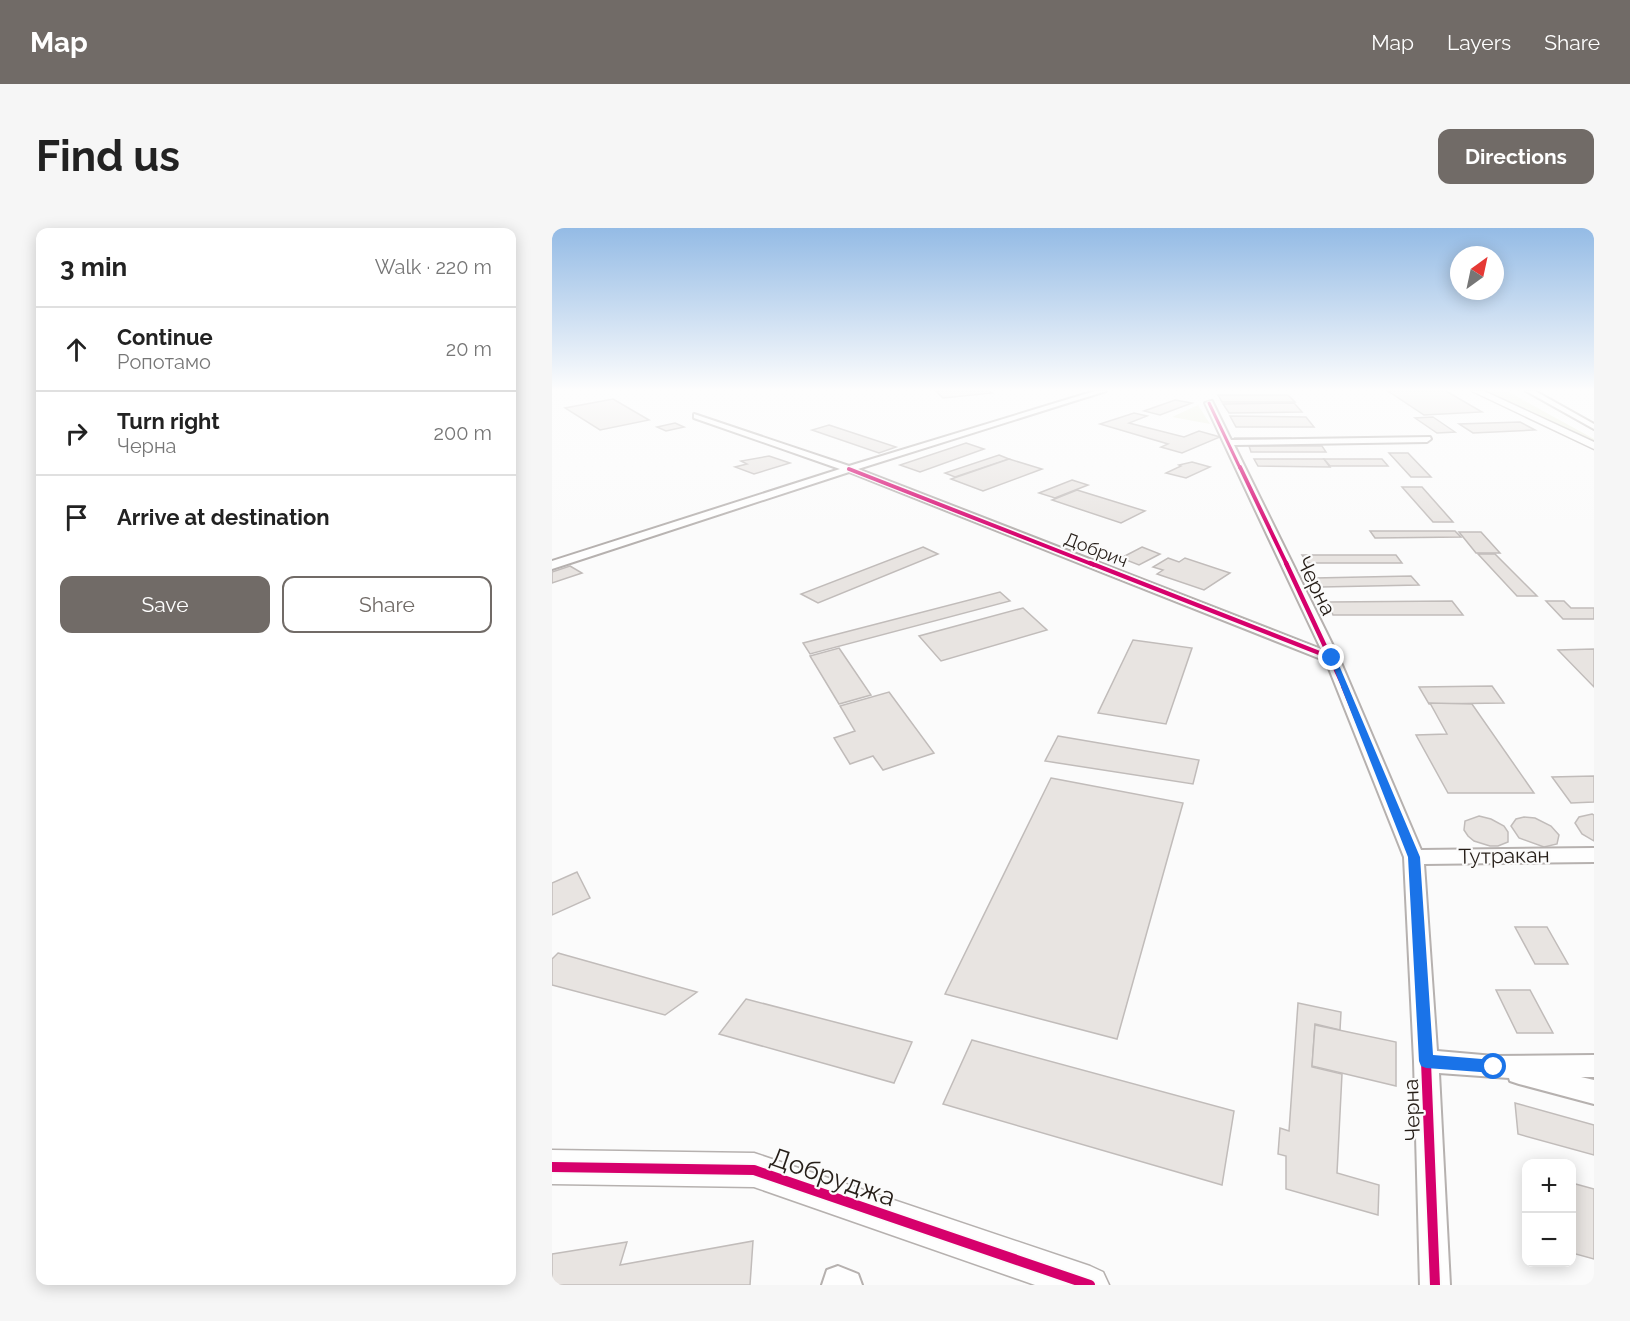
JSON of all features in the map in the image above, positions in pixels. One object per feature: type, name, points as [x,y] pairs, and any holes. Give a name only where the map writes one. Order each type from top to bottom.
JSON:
[{"type":"street","name":"Добрич","points":[[765,440],[849,470],[1332,658]]},
{"type":"street","points":[[552,565],[944,440]]},
{"type":"street","points":[[1228,443],[1360,440]]},
{"type":"street","name":"Черна","points":[[1228,443],[1332,658],[1414,857],[1426,1061],[1435,1285]]},
{"type":"street","name":"Тутракан","points":[[1414,857],[1594,855]]},
{"type":"street","points":[[1426,1061],[1494,1067],[1594,1066]]},
{"type":"street","points":[[1494,1067],[1594,1092]]},
{"type":"street","name":"Добруджа","points":[[552,1167],[754,1170],[1090,1285]]},
{"type":"street","points":[[837,1285],[838,1281],[847,1285]]},
{"type":"building","points":[[842,440],[876,440],[896,447],[879,453]]},
{"type":"building","points":[[1156,440],[1212,440],[1182,453],[1161,447],[1168,444]]},
{"type":"building","points":[[966,443],[984,449],[920,472],[900,465]]},
{"type":"building","points":[[1249,446],[1322,446],[1326,452],[1251,452]]},
{"type":"building","points":[[1389,453],[1408,453],[1431,477],[1411,477]]},
{"type":"building","points":[[999,455],[1009,459],[955,477],[945,473]]},
{"type":"building","points":[[769,456],[790,463],[754,474],[735,467],[747,464],[741,461]]},
{"type":"building","points":[[1009,459],[1042,469],[983,491],[951,479]]},
{"type":"building","points":[[1254,459],[1324,459],[1330,467],[1258,466]]},
{"type":"building","points":[[1324,459],[1382,459],[1388,466],[1330,466]]},
{"type":"building","points":[[1192,462],[1210,467],[1186,478],[1166,473],[1181,466],[1179,465]]},
{"type":"building","points":[[1072,480],[1088,485],[1055,498],[1039,493]]},
{"type":"building","points":[[1402,487],[1422,487],[1453,522],[1433,522]]},
{"type":"building","points":[[1077,490],[1145,511],[1121,523],[1052,500]]},
{"type":"building","points":[[1370,531],[1455,531],[1461,537],[1375,538]]},
{"type":"building","points":[[1459,532],[1481,532],[1500,553],[1476,553]]},
{"type":"building","points":[[923,547],[938,554],[818,603],[801,594]]},
{"type":"building","points":[[1142,547],[1160,554],[1139,565],[1121,558]]},
{"type":"building","points":[[1478,554],[1495,554],[1537,596],[1517,596]]},
{"type":"building","points":[[1302,555],[1396,555],[1402,563],[1308,563]]},
{"type":"building","points":[[1168,558],[1179,562],[1185,558],[1230,573],[1204,590],[1157,574],[1163,570],[1153,567]]},
{"type":"building","points":[[570,566],[582,573],[552,583],[552,572]]},
{"type":"building","points":[[1411,576],[1419,585],[1321,587],[1315,578]]},
{"type":"building","points":[[1000,592],[1010,601],[810,654],[803,643]]},
{"type":"building","points":[[1452,601],[1463,615],[1333,615],[1328,602]]},
{"type":"building","points":[[1546,601],[1564,601],[1571,608],[1594,608],[1594,619],[1563,619]]},
{"type":"building","points":[[1023,608],[1047,630],[941,661],[919,636]]},
{"type":"building","points":[[1133,640],[1192,648],[1166,724],[1098,713]]},
{"type":"building","points":[[839,648],[871,695],[839,704],[810,656]]},
{"type":"building","points":[[1594,649],[1594,687],[1558,650]]},
{"type":"building","points":[[1492,686],[1504,703],[1429,704],[1419,687]]},
{"type":"building","points":[[889,692],[934,753],[883,770],[873,756],[850,764],[834,738],[855,731],[840,706]]},
{"type":"building","points":[[1430,703],[1472,704],[1534,793],[1448,793],[1416,735],[1447,734]]},
{"type":"building","points":[[1058,736],[1199,760],[1193,784],[1045,761]]},
{"type":"building","points":[[1594,776],[1594,802],[1571,803],[1552,777]]},
{"type":"building","points":[[1051,778],[1183,803],[1117,1039],[945,994]]},
{"type":"building","points":[[1594,815],[1594,841],[1582,834],[1575,823],[1579,817]]},
{"type":"building","points":[[1479,816],[1504,826],[1508,832],[1508,842],[1490,846],[1474,841],[1468,836],[1464,830],[1465,821]]},
{"type":"building","points":[[1535,818],[1551,826],[1559,835],[1557,844],[1544,847],[1519,838],[1511,826],[1516,819]]},
{"type":"building","points":[[577,872],[590,898],[552,915],[552,883]]},
{"type":"building","points":[[1515,927],[1547,927],[1568,964],[1535,964]]},
{"type":"building","points":[[558,953],[697,992],[665,1015],[552,985],[552,959]]},
{"type":"building","points":[[1496,990],[1530,990],[1553,1033],[1517,1033]]},
{"type":"building","points":[[746,999],[912,1042],[894,1083],[719,1034]]},
{"type":"building","points":[[1298,1003],[1341,1012],[1340,1030],[1315,1024],[1312,1067],[1342,1074],[1337,1173],[1379,1185],[1378,1215],[1286,1189],[1286,1156],[1278,1154],[1280,1128],[1289,1131]]},
{"type":"building","points":[[1315,1025],[1396,1042],[1396,1086],[1312,1066]]},
{"type":"building","points":[[972,1040],[1234,1111],[1222,1185],[943,1104]]},
{"type":"building","points":[[1515,1103],[1594,1125],[1594,1155],[1518,1134]]},
{"type":"building","points":[[1576,1184],[1594,1189],[1594,1259],[1576,1254]]},
{"type":"building","points":[[753,1241],[750,1285],[552,1285],[552,1254],[627,1242],[620,1265]]},
{"type":"cycle path","points":[[1227,440],[1332,658],[1414,857],[1426,1061],[1435,1285]]},
{"type":"cycle path","points":[[849,469],[1332,658]]},
{"type":"cycle path","points":[[552,1167],[754,1170],[1090,1285]]},
{"type":"route","points":[[1332,658],[1414,857],[1426,1061],[1494,1067]]}]
